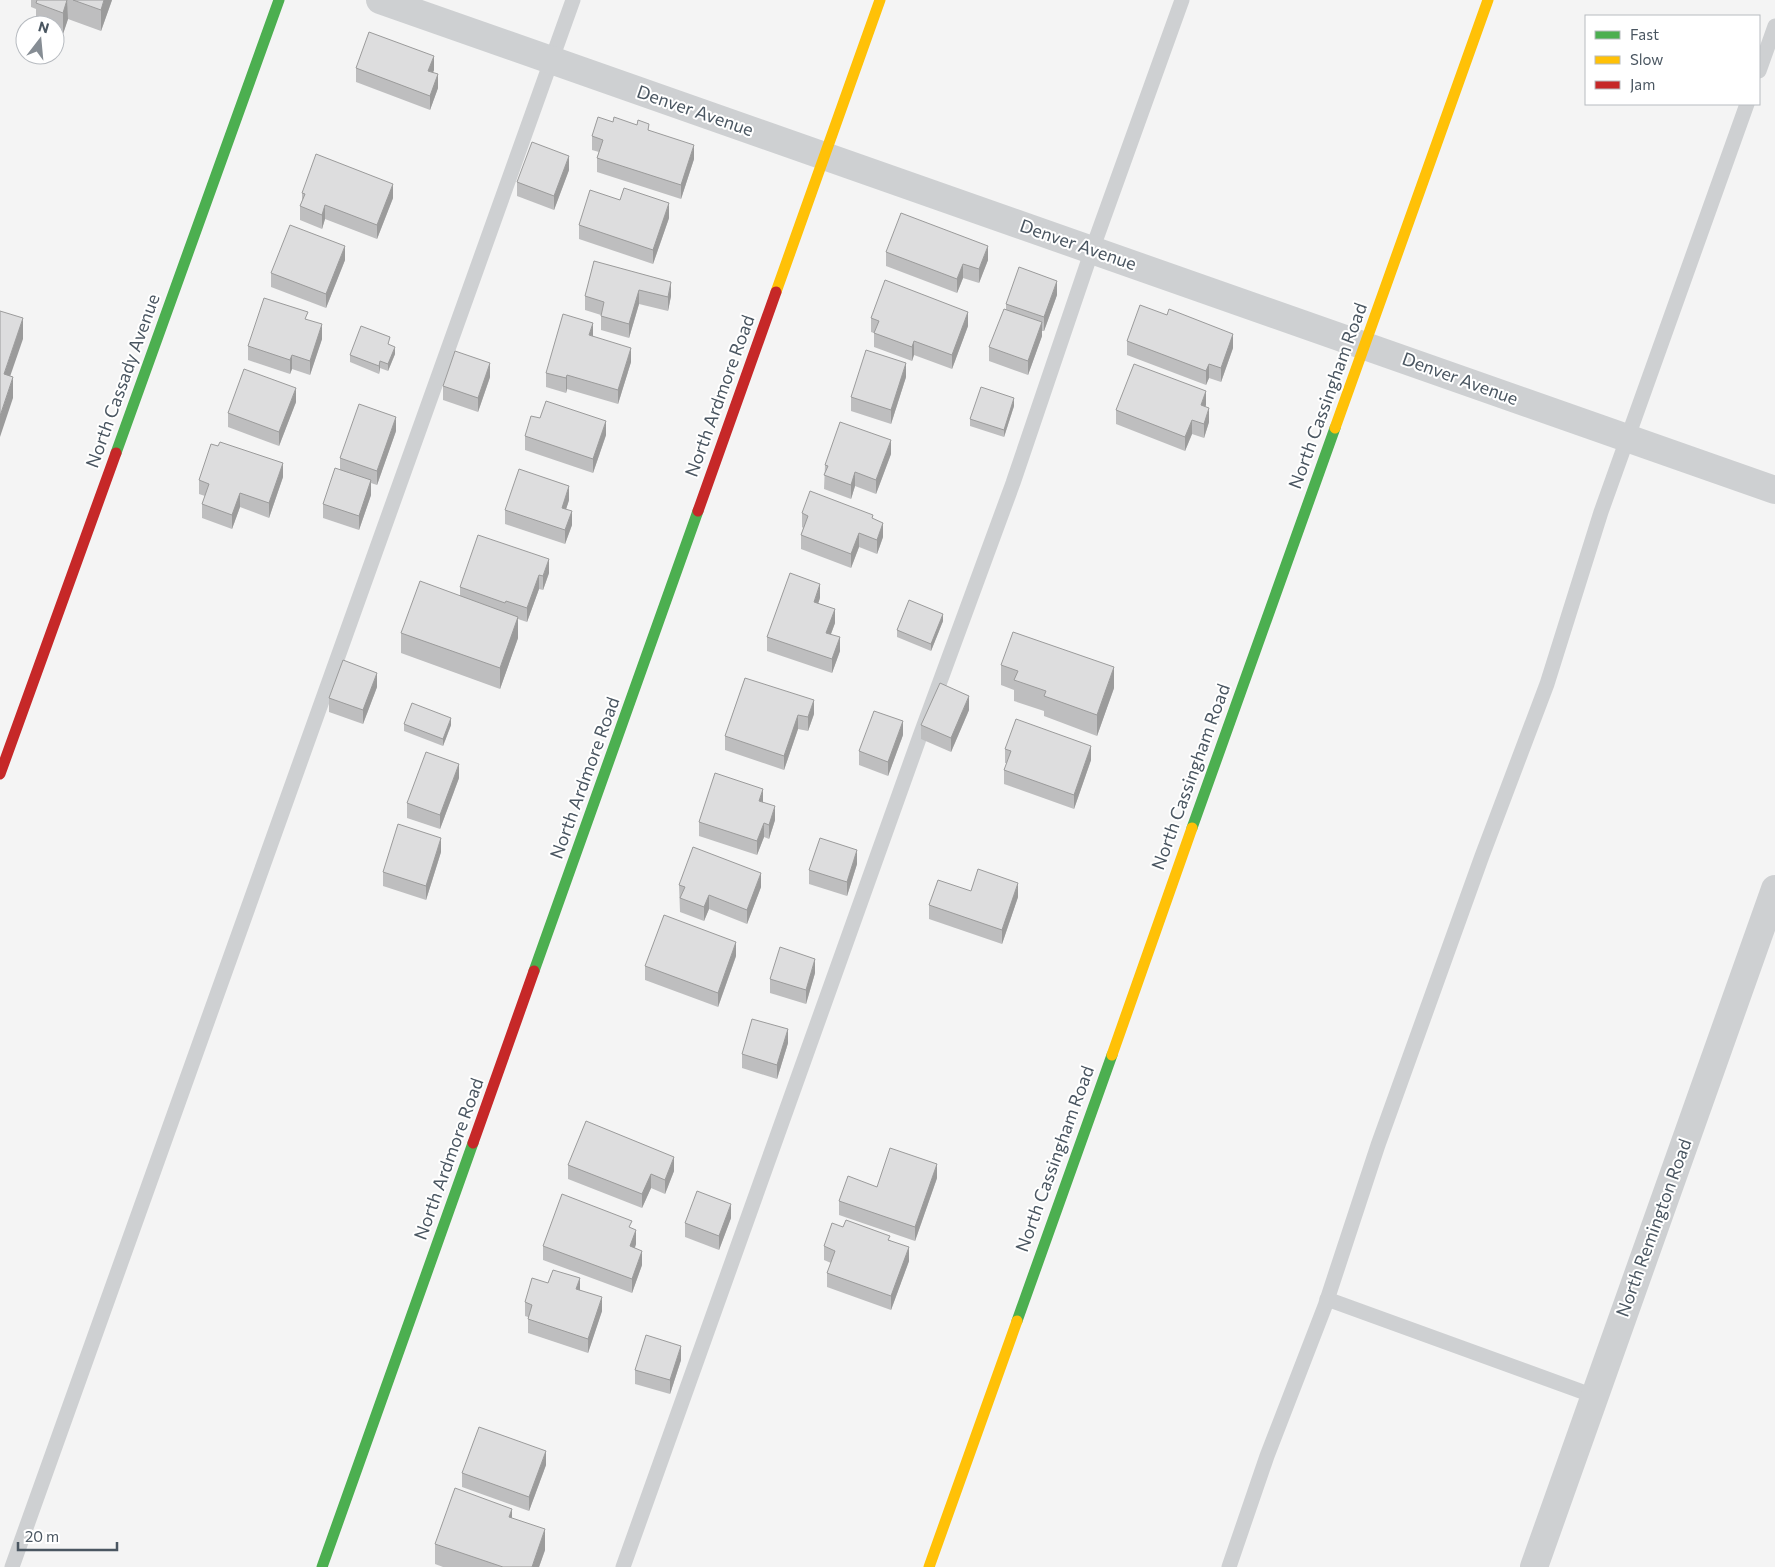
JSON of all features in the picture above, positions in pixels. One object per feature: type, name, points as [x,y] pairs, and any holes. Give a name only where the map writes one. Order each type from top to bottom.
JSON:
[{"type":"street","name":"North Cassady Avenue","points":[[0,774],[279,0]]},
{"type":"street","name":"Denver Avenue","points":[[380,0],[1775,490]]},
{"type":"street","name":"North Ardmore Road","points":[[322,1567],[880,0]]},
{"type":"street","name":"North Cassingham Road","points":[[929,1567],[1488,0]]},
{"type":"street","name":"North Remington Road","points":[[1534,1567],[1775,889]]},
{"type":"lane","points":[[12,1567],[574,0]]},
{"type":"lane","points":[[623,1567],[920,736],[1013,483],[1092,250],[1182,0]]},
{"type":"lane","points":[[1760,68],[1775,26]]},
{"type":"lane","points":[[1229,1567],[1267,1456],[1327,1300],[1378,1146],[1482,856],[1547,684],[1626,437],[1747,105]]},
{"type":"lane","points":[[1327,1300],[1594,1396]]},
{"type":"building","points":[[37,0],[67,0],[63,13],[36,3]]},
{"type":"building","points":[[73,0],[104,0],[101,10]]},
{"type":"building","points":[[369,32],[434,56],[428,71],[438,74],[430,96],[356,68]]},
{"type":"building","points":[[598,117],[613,122],[614,117],[637,125],[638,120],[649,124],[648,130],[694,145],[681,185],[597,158],[603,140],[592,136]]},
{"type":"building","points":[[532,142],[569,156],[554,196],[517,182]]},
{"type":"building","points":[[316,154],[393,184],[377,225],[325,205],[322,215],[300,206],[305,194],[302,193]]},
{"type":"building","points":[[624,188],[669,203],[653,250],[579,225],[590,190],[620,200]]},
{"type":"building","points":[[901,213],[988,246],[979,269],[963,264],[957,279],[886,252]]},
{"type":"building","points":[[290,225],[345,246],[326,294],[271,273]]},
{"type":"building","points":[[594,261],[671,282],[668,297],[639,290],[629,324],[601,316],[604,302],[585,296]]},
{"type":"building","points":[[1019,267],[1057,281],[1044,317],[1006,304]]},
{"type":"building","points":[[885,280],[968,312],[952,355],[914,341],[912,347],[874,333],[879,321],[871,318]]},
{"type":"building","points":[[264,298],[308,312],[305,319],[322,324],[310,361],[292,355],[290,360],[248,346]]},
{"type":"building","points":[[1140,305],[1167,315],[1169,309],[1233,334],[1221,368],[1209,364],[1206,371],[1127,341]]},
{"type":"building","points":[[1004,309],[1042,322],[1028,361],[989,347]]},
{"type":"building","points":[[0,311],[23,318],[4,374],[13,377],[0,416]]},
{"type":"building","points":[[563,314],[593,323],[589,335],[631,348],[618,390],[567,375],[566,378],[546,373]]},
{"type":"building","points":[[361,326],[390,337],[388,344],[395,347],[388,364],[380,361],[379,366],[350,355]]},
{"type":"building","points":[[866,350],[906,363],[891,410],[851,397]]},
{"type":"building","points":[[455,351],[490,363],[478,398],[443,386]]},
{"type":"building","points":[[1134,364],[1206,391],[1201,405],[1209,408],[1204,424],[1192,420],[1185,437],[1116,410]]},
{"type":"building","points":[[244,369],[296,388],[279,432],[228,413]]},
{"type":"building","points":[[981,387],[1014,398],[1004,430],[970,419]]},
{"type":"building","points":[[546,401],[606,421],[593,459],[525,436],[531,416],[540,418]]},
{"type":"building","points":[[359,404],[396,417],[377,471],[340,458]]},
{"type":"building","points":[[840,422],[891,440],[876,480],[855,472],[851,485],[824,475],[828,466],[825,465]]},
{"type":"building","points":[[220,442],[283,463],[269,503],[240,493],[232,515],[202,504],[209,484],[199,480],[211,444],[218,446]]},
{"type":"building","points":[[335,468],[371,480],[359,516],[323,504]]},
{"type":"building","points":[[519,469],[569,486],[562,508],[572,511],[565,530],[505,510]]},
{"type":"building","points":[[810,491],[873,515],[872,518],[883,523],[877,540],[859,533],[851,554],[801,535],[808,516],[802,513]]},
{"type":"building","points":[[478,535],[549,559],[543,576],[539,575],[527,608],[506,601],[505,603],[460,587]]},
{"type":"building","points":[[790,573],[820,584],[814,602],[835,609],[826,633],[840,637],[832,659],[767,637]]},
{"type":"building","points":[[420,581],[518,617],[500,668],[401,633]]},
{"type":"building","points":[[909,600],[943,614],[931,644],[897,630]]},
{"type":"building","points":[[1013,632],[1114,667],[1097,715],[1044,696],[1046,691],[1014,680],[1018,671],[1001,665]]},
{"type":"building","points":[[343,660],[377,673],[363,710],[329,698]]},
{"type":"building","points":[[745,678],[814,700],[808,717],[798,715],[784,756],[725,736]]},
{"type":"building","points":[[940,683],[969,696],[951,738],[921,725]]},
{"type":"building","points":[[412,703],[451,718],[443,739],[404,724]]},
{"type":"building","points":[[874,711],[903,721],[888,762],[859,751]]},
{"type":"building","points":[[1016,719],[1091,746],[1074,795],[1004,770],[1011,751],[1005,749]]},
{"type":"building","points":[[426,752],[459,764],[440,815],[407,803]]},
{"type":"building","points":[[715,773],[763,789],[759,801],[775,806],[769,825],[764,823],[757,841],[699,822]]},
{"type":"building","points":[[398,824],[441,838],[426,886],[383,872]]},
{"type":"building","points":[[820,838],[857,850],[847,882],[809,870]]},
{"type":"building","points":[[693,847],[761,873],[747,910],[709,895],[704,907],[680,898],[685,887],[679,885]]},
{"type":"building","points":[[978,869],[1018,883],[1002,930],[929,905],[938,880],[971,891]]},
{"type":"building","points":[[664,915],[736,942],[718,993],[645,966]]},
{"type":"building","points":[[780,947],[815,959],[806,990],[770,979]]},
{"type":"building","points":[[752,1019],[788,1029],[777,1065],[742,1054]]},
{"type":"building","points":[[586,1121],[674,1157],[665,1180],[651,1174],[642,1194],[568,1165]]},
{"type":"building","points":[[890,1148],[937,1164],[915,1227],[839,1201],[848,1176],[877,1187]]},
{"type":"building","points":[[697,1191],[731,1204],[719,1236],[685,1223]]},
{"type":"building","points":[[562,1194],[632,1221],[629,1227],[636,1230],[630,1246],[642,1251],[632,1279],[543,1246]]},
{"type":"building","points":[[846,1220],[890,1236],[888,1240],[909,1247],[891,1296],[827,1273],[835,1251],[824,1246],[832,1223],[843,1227]]},
{"type":"building","points":[[553,1270],[580,1278],[576,1289],[602,1297],[588,1339],[528,1319],[532,1305],[525,1302],[532,1278],[548,1283]]},
{"type":"building","points":[[646,1335],[681,1346],[670,1380],[635,1370]]},
{"type":"building","points":[[479,1427],[546,1451],[529,1497],[462,1473]]},
{"type":"building","points":[[455,1488],[512,1509],[509,1517],[545,1529],[532,1567],[503,1567],[435,1544]]},
{"type":"traffic: fast","points":[[116,453],[279,0]]},
{"type":"traffic: fast","points":[[1192,828],[1335,428]]},
{"type":"traffic: fast","points":[[534,971],[698,511]]},
{"type":"traffic: fast","points":[[1017,1321],[1112,1055]]},
{"type":"traffic: fast","points":[[322,1567],[473,1143]]},
{"type":"traffic: slow","points":[[776,292],[880,0]]},
{"type":"traffic: slow","points":[[1335,428],[1488,0]]},
{"type":"traffic: slow","points":[[1112,1055],[1192,828]]},
{"type":"traffic: slow","points":[[929,1567],[1017,1321]]},
{"type":"traffic: jam","points":[[698,511],[776,292]]},
{"type":"traffic: jam","points":[[0,774],[116,453]]},
{"type":"traffic: jam","points":[[473,1143],[534,971]]}]
